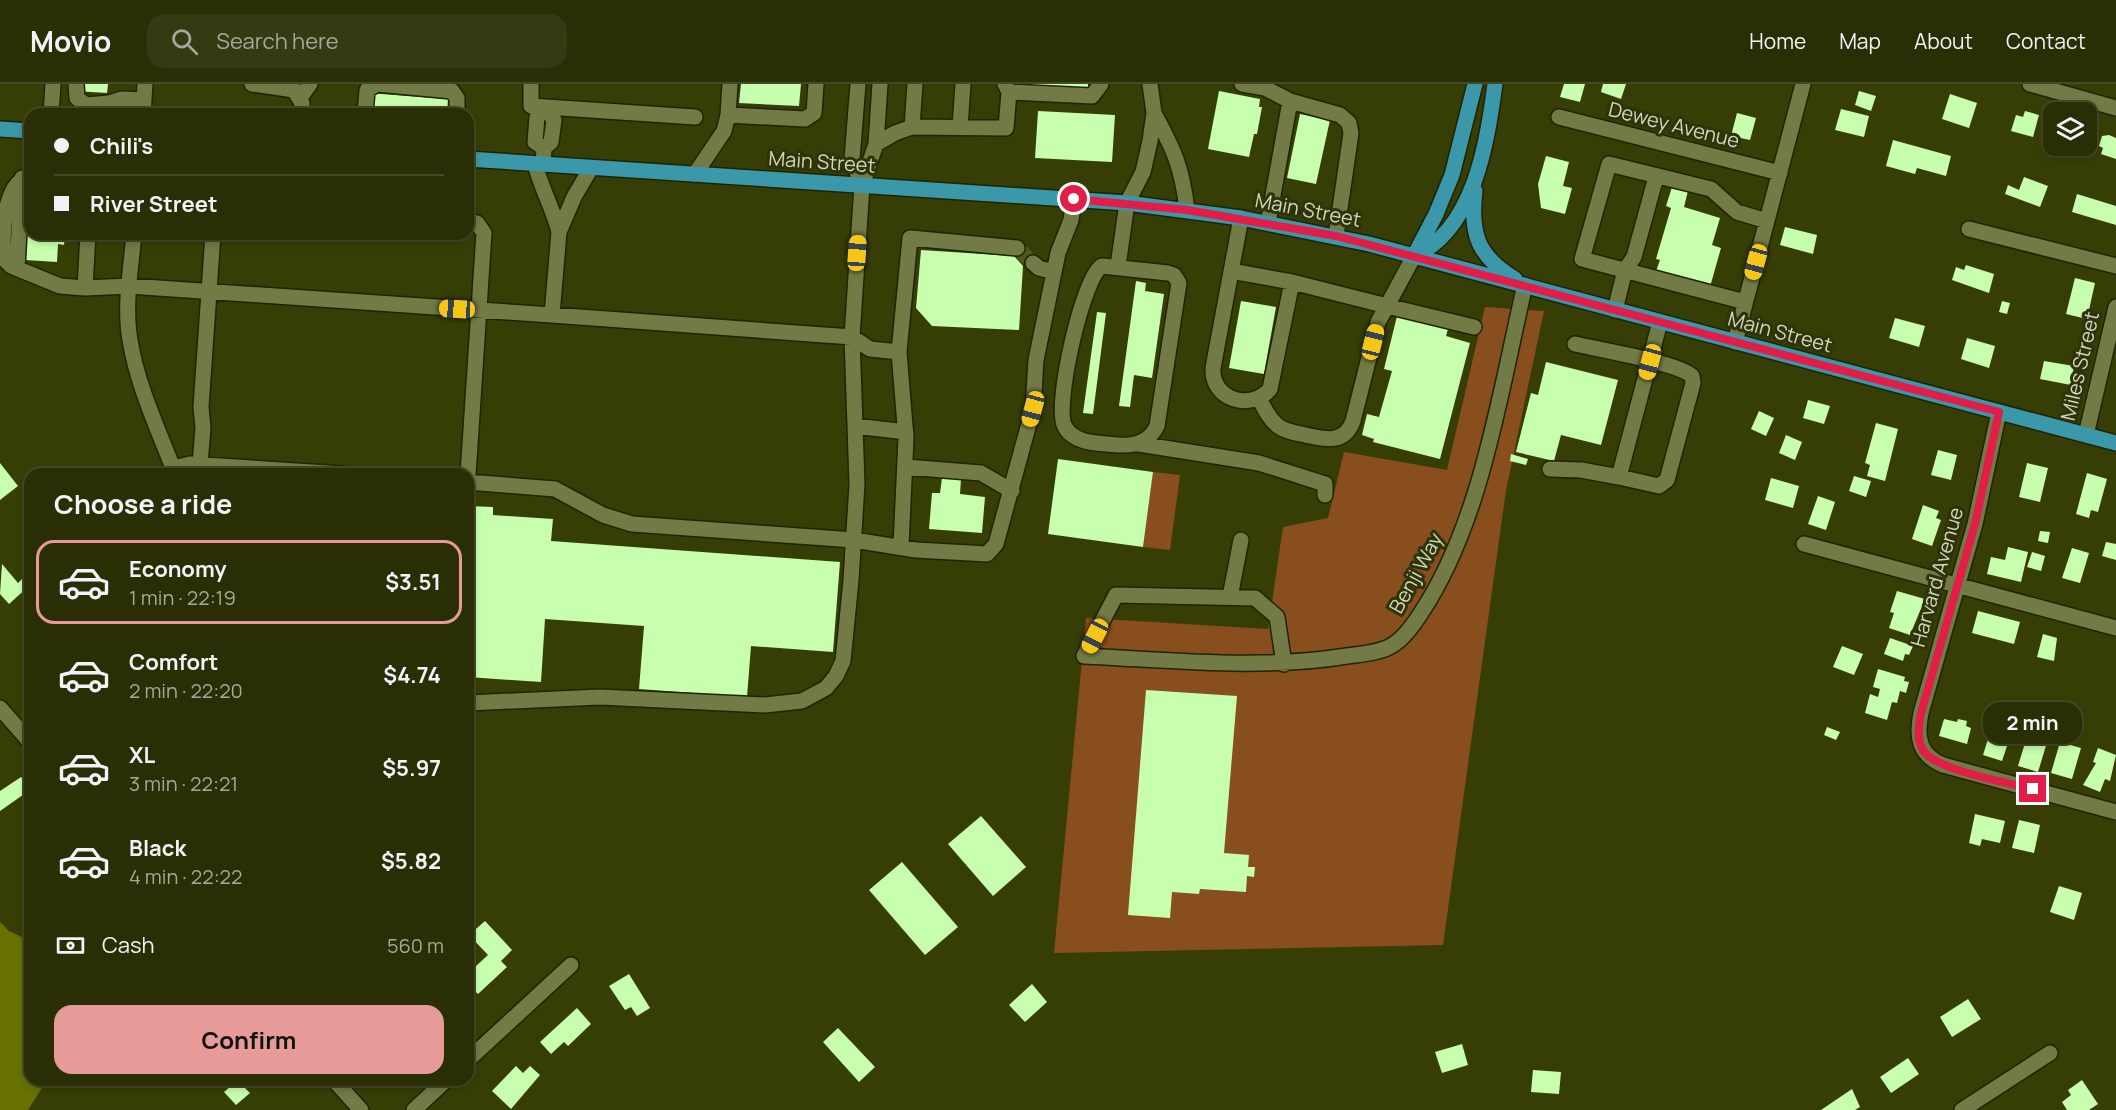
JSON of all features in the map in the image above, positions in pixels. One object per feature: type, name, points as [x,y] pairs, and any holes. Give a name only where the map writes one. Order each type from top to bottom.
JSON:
[{"type":"main road","points":[[1414,256],[1440,206],[1452,175],[1475,84]]},
{"type":"main road","points":[[1495,84],[1477,172],[1473,206],[1476,238],[1490,261],[1525,285]]},
{"type":"main road","points":[[0,129],[24,131]]},
{"type":"main road","name":"Main Street","points":[[474,159],[1127,203],[1241,218],[1336,236],[1414,256],[2116,443]]},
{"type":"main road","points":[[1414,256],[1437,244],[1447,234],[1463,209],[1477,172]]},
{"type":"street","points":[[51,108],[53,84]]},
{"type":"street","points":[[76,84],[79,108],[122,99],[144,99]]},
{"type":"street","points":[[252,84],[289,88],[300,98],[301,108]]},
{"type":"street","points":[[300,98],[310,84]]},
{"type":"street","points":[[366,108],[367,90],[377,84],[452,91],[458,98],[457,108]]},
{"type":"street","points":[[531,84],[531,106],[695,117]]},
{"type":"street","points":[[695,174],[723,131],[728,115],[730,84]]},
{"type":"street","points":[[728,115],[808,118],[814,111],[816,84]]},
{"type":"street","points":[[858,84],[852,159],[862,185]]},
{"type":"street","points":[[474,703],[600,697],[765,705],[795,703],[813,697],[832,682],[843,661],[854,540],[857,484],[852,337],[862,185],[876,144],[880,84]]},
{"type":"street","points":[[912,127],[915,84]]},
{"type":"street","points":[[960,128],[963,84]]},
{"type":"street","points":[[876,144],[895,133],[912,127],[1006,128],[1007,88],[1092,96],[1101,84]]},
{"type":"street","points":[[1118,266],[1127,203],[1145,164],[1154,113],[1150,84]]},
{"type":"street","points":[[1242,84],[1265,88],[1290,100],[1341,115],[1349,123],[1351,133],[1336,236]]},
{"type":"street","points":[[1735,342],[1803,84]]},
{"type":"street","points":[[2030,84],[2116,108]]},
{"type":"street","points":[[1268,223],[1290,100]]},
{"type":"street","points":[[545,107],[554,120],[551,142],[544,148],[539,164],[540,187],[552,206],[559,232]]},
{"type":"street","points":[[1154,113],[1177,155],[1184,183],[1187,210]]},
{"type":"street","name":"Dewey Avenue","points":[[1559,117],[1780,173]]},
{"type":"street","points":[[1745,302],[1582,259],[1609,164],[1711,189],[1737,212],[1767,221]]},
{"type":"street","points":[[552,315],[559,232],[574,197],[591,168]]},
{"type":"street","points":[[1615,310],[1625,270],[1634,256],[1656,177]]},
{"type":"street","points":[[24,179],[15,185],[4,214],[3,255],[6,262],[17,268],[60,286],[85,288],[129,286],[852,337],[870,349],[899,352]]},
{"type":"street","points":[[474,482],[555,489],[603,515],[632,524],[854,540],[916,550],[987,554],[995,547],[1033,409],[1036,360],[1060,246],[1071,220],[1074,199]]},
{"type":"street","points":[[1241,218],[1214,378],[1221,392],[1230,398],[1248,401],[1259,398],[1273,384],[1292,282]]},
{"type":"street","points":[[468,468],[484,233],[480,225],[474,223]]},
{"type":"street","points":[[1969,229],[2116,266]]},
{"type":"street","points":[[900,546],[906,467],[906,432],[899,352],[910,238],[1017,248]]},
{"type":"street","points":[[85,288],[88,240]]},
{"type":"street","points":[[133,240],[129,286],[130,339],[134,358],[173,468]]},
{"type":"street","points":[[200,465],[213,240]]},
{"type":"street","points":[[1259,398],[1273,420],[1283,429],[1329,440],[1342,436],[1353,421],[1378,322],[1414,256]]},
{"type":"street","points":[[1033,263],[1039,268],[1054,272]]},
{"type":"street","points":[[1139,444],[1150,437],[1158,420],[1179,283],[1171,273],[1102,266],[1092,276],[1071,347],[1061,414],[1065,427],[1080,440],[1126,446],[1139,444],[1259,463],[1325,484],[1324,495]]},
{"type":"street","points":[[1231,271],[1292,282],[1474,327]]},
{"type":"street","name":"Benji Way","points":[[1230,597],[1116,595],[1084,656],[1284,664],[1366,653],[1392,646],[1414,624],[1456,548],[1470,508],[1525,285]]},
{"type":"street","name":"Miles Street","points":[[2086,435],[2116,307]]},
{"type":"street","points":[[1619,477],[1660,322]]},
{"type":"street","points":[[1550,470],[1581,470],[1619,477],[1654,487],[1664,484],[1693,383],[1690,374],[1575,344]]},
{"type":"street","name":"Harvard Avenue","points":[[1999,412],[1975,524],[1921,713],[1918,734],[1923,752],[1943,765],[2116,812]]},
{"type":"street","points":[[855,426],[906,432]]},
{"type":"street","points":[[179,468],[185,464],[248,468]]},
{"type":"street","points":[[906,467],[981,473],[1011,491]]},
{"type":"street","points":[[1241,540],[1230,597],[1255,598],[1277,617],[1284,664]]},
{"type":"street","points":[[1804,544],[2116,628]]},
{"type":"street","points":[[0,708],[24,735]]},
{"type":"street","points":[[474,1054],[571,965]]},
{"type":"street","points":[[1962,1110],[2050,1053]]},
{"type":"street","points":[[339,1086],[361,1110]]},
{"type":"street","points":[[414,1110],[440,1086]]},
{"type":"shaded area","points":[[1485,307],[1544,311],[1506,490],[1443,945],[1054,953],[1086,618],[1268,629],[1283,527],[1328,518],[1344,452],[1447,470]]},
{"type":"shaded area","points":[[1153,472],[1180,475],[1170,550],[1143,547]]},
{"type":"shaded area","points":[[0,922],[9,931],[24,938],[24,1086],[43,1086],[28,1110],[0,1110]]},
{"type":"building","points":[[75,84],[108,84],[107,93],[75,91]]},
{"type":"building","points":[[741,84],[801,84],[799,106],[739,103]]},
{"type":"building","points":[[1031,84],[1088,84],[1088,92],[1030,87]]},
{"type":"building","points":[[1564,84],[1585,84],[1580,102],[1560,97]]},
{"type":"building","points":[[1603,84],[1626,84],[1621,99],[1601,92]]},
{"type":"building","points":[[1219,91],[1260,99],[1259,107],[1262,107],[1257,134],[1254,134],[1249,157],[1208,149]]},
{"type":"building","points":[[1859,91],[1876,96],[1871,111],[1855,105]]},
{"type":"building","points":[[368,93],[448,99],[447,108],[367,108]]},
{"type":"building","points":[[1950,94],[1977,103],[1969,128],[1942,119]]},
{"type":"building","points":[[1841,109],[1869,116],[1864,137],[1835,130]]},
{"type":"building","points":[[1038,111],[1115,115],[1112,162],[1035,158]]},
{"type":"building","points":[[2025,111],[2039,115],[2033,137],[2011,131],[2016,115],[2023,117]]},
{"type":"building","points":[[1737,113],[1756,118],[1750,140],[1731,136]]},
{"type":"building","points":[[1300,114],[1330,120],[1316,184],[1287,178]]},
{"type":"building","points":[[2109,135],[2116,138],[2116,159],[2101,154],[2103,148],[2099,146],[2102,136]]},
{"type":"building","points":[[1893,140],[1951,156],[1946,176],[1917,168],[1915,174],[1886,166]]},
{"type":"building","points":[[1546,156],[1569,162],[1563,186],[1572,188],[1565,214],[1541,208],[1538,184]]},
{"type":"building","points":[[2024,177],[2048,186],[2040,207],[2005,194],[2008,185],[2019,190]]},
{"type":"building","points":[[1672,187],[1688,191],[1684,207],[1720,218],[1712,245],[1721,248],[1710,287],[1656,271],[1660,260],[1656,259],[1671,208],[1666,206]]},
{"type":"building","points":[[2077,194],[2116,206],[2116,225],[2072,212]]},
{"type":"building","points":[[24,209],[24,240],[64,240],[64,245],[58,244],[57,262],[25,260],[26,243],[13,243]]},
{"type":"building","points":[[1785,227],[1817,235],[1813,254],[1780,245]]},
{"type":"building","points":[[921,250],[1014,256],[1023,266],[1019,330],[932,326],[916,308]]},
{"type":"building","points":[[1966,265],[1994,274],[1989,293],[1952,280],[1956,267],[1964,270]]},
{"type":"building","points":[[2075,278],[2095,283],[2087,319],[2066,314]]},
{"type":"building","points":[[1136,281],[1146,283],[1145,291],[1164,294],[1152,378],[1134,375],[1130,407],[1119,406]]},
{"type":"building","points":[[1241,301],[1276,307],[1264,374],[1229,368]]},
{"type":"building","points":[[2002,301],[2010,303],[2007,314],[1999,312]]},
{"type":"building","points":[[1097,312],[1106,313],[1093,414],[1083,413]]},
{"type":"building","points":[[1397,316],[1448,329],[1446,336],[1470,343],[1440,459],[1373,442],[1374,439],[1362,435],[1367,414],[1379,417],[1392,371],[1384,369]]},
{"type":"building","points":[[1895,318],[1925,326],[1919,347],[1889,338]]},
{"type":"building","points":[[1967,338],[1995,346],[1989,368],[1961,359]]},
{"type":"building","points":[[2044,361],[2074,366],[2072,377],[2077,378],[2076,386],[2040,379]]},
{"type":"building","points":[[1546,362],[1618,380],[1601,445],[1561,435],[1554,461],[1516,452],[1531,393],[1538,395]]},
{"type":"building","points":[[1808,400],[1830,406],[1824,424],[1803,418]]},
{"type":"building","points":[[1759,411],[1774,418],[1766,436],[1751,429]]},
{"type":"building","points":[[1876,423],[1898,429],[1885,481],[1867,476],[1870,465],[1865,463]]},
{"type":"building","points":[[1786,435],[1802,442],[1795,460],[1779,453]]},
{"type":"building","points":[[1938,450],[1957,455],[1951,480],[1931,475]]},
{"type":"building","points":[[1511,454],[1528,459],[1526,465],[1510,461]]},
{"type":"building","points":[[1058,459],[1153,472],[1143,547],[1048,534]]},
{"type":"building","points":[[0,463],[18,486],[0,500]]},
{"type":"building","points":[[2027,463],[2048,468],[2040,502],[2019,497]]},
{"type":"building","points":[[2087,473],[2107,479],[2098,512],[2091,510],[2089,518],[2076,514]]},
{"type":"building","points":[[1854,476],[1871,481],[1866,497],[1849,491]]},
{"type":"building","points":[[942,478],[961,479],[960,494],[985,497],[982,533],[929,529],[932,493],[940,493]]},
{"type":"building","points":[[1771,478],[1799,486],[1793,508],[1765,500]]},
{"type":"building","points":[[1818,496],[1835,502],[1826,530],[1808,524]]},
{"type":"building","points":[[1923,505],[1939,511],[1936,518],[1941,520],[1932,546],[1912,539]]},
{"type":"building","points":[[474,506],[493,507],[493,515],[553,519],[551,541],[840,562],[833,652],[751,646],[747,697],[639,689],[644,626],[545,619],[541,682],[474,677]]},
{"type":"building","points":[[2040,531],[2050,532],[2048,543],[2038,541]]},
{"type":"building","points":[[2106,542],[2116,544],[2116,560],[2102,556]]},
{"type":"building","points":[[2008,547],[2028,552],[2021,582],[1987,574],[1991,557],[2005,560]]},
{"type":"building","points":[[2072,548],[2089,553],[2080,583],[2062,578]]},
{"type":"building","points":[[2032,552],[2045,556],[2041,571],[2027,567]]},
{"type":"building","points":[[2,564],[18,583],[24,579],[24,590],[9,604],[0,594]]},
{"type":"building","points":[[1897,591],[1925,599],[1910,635],[1889,628],[1894,613],[1890,612]]},
{"type":"building","points":[[1978,611],[2020,622],[2014,644],[1972,633]]},
{"type":"building","points":[[2043,634],[2057,638],[2054,661],[2037,657]]},
{"type":"building","points":[[1890,638],[1913,646],[1909,655],[1905,654],[1903,661],[1884,654]]},
{"type":"building","points":[[1842,646],[1863,654],[1854,675],[1833,667]]},
{"type":"building","points":[[1878,669],[1905,677],[1904,681],[1909,682],[1906,693],[1900,691],[1897,703],[1892,702],[1887,720],[1865,713],[1870,694],[1878,697],[1880,689],[1873,687]]},
{"type":"building","points":[[1146,690],[1237,696],[1224,853],[1249,855],[1248,867],[1255,867],[1254,877],[1247,876],[1246,892],[1200,889],[1199,894],[1172,892],[1170,918],[1128,915]]},
{"type":"building","points":[[1944,719],[1957,722],[1958,719],[1967,721],[1966,726],[1971,728],[1967,744],[1939,736]]},
{"type":"building","points":[[1994,720],[2006,724],[2002,734],[2010,737],[2002,761],[1983,755]]},
{"type":"building","points":[[2032,720],[2052,726],[2038,772],[2018,766]]},
{"type":"building","points":[[1827,727],[1840,732],[1836,740],[1824,735]]},
{"type":"building","points":[[2060,742],[2081,748],[2072,779],[2051,773]]},
{"type":"building","points":[[2098,748],[2116,755],[2110,781],[2105,779],[2100,792],[2083,785],[2096,763],[2093,762]]},
{"type":"building","points":[[21,777],[24,781],[24,794],[0,811],[0,791]]},
{"type":"building","points":[[1975,814],[2005,821],[2000,843],[1982,839],[1980,846],[1969,843]]},
{"type":"building","points":[[981,816],[1026,867],[993,896],[948,844]]},
{"type":"building","points":[[2019,820],[2040,825],[2034,853],[2012,848]]},
{"type":"building","points":[[902,862],[958,927],[925,955],[869,890]]},
{"type":"building","points":[[2059,886],[2082,893],[2074,920],[2050,912]]},
{"type":"building","points":[[485,921],[512,950],[501,961],[507,967],[478,994],[474,990],[474,964],[476,966],[488,955],[474,940],[474,931]]},
{"type":"building","points":[[629,974],[650,1008],[637,1016],[631,1007],[625,1010],[609,986]]},
{"type":"building","points":[[1032,984],[1047,1002],[1025,1022],[1009,1005]]},
{"type":"building","points":[[1968,999],[1981,1019],[1952,1037],[1940,1017]]},
{"type":"building","points":[[577,1008],[591,1024],[568,1046],[564,1042],[551,1054],[540,1042]]},
{"type":"building","points":[[838,1028],[875,1067],[859,1082],[823,1042]]},
{"type":"building","points":[[1462,1044],[1468,1065],[1442,1073],[1435,1052]]},
{"type":"building","points":[[1908,1058],[1919,1074],[1891,1093],[1880,1077]]},
{"type":"building","points":[[516,1066],[523,1073],[530,1066],[540,1075],[511,1109],[492,1091]]},
{"type":"building","points":[[1533,1070],[1561,1072],[1559,1094],[1531,1092]]},
{"type":"building","points":[[2082,1080],[2098,1104],[2089,1110],[2067,1110],[2062,1102],[2071,1095],[2068,1090]]},
{"type":"building","points":[[247,1086],[245,1088],[250,1093],[236,1105],[224,1092],[230,1087]]},
{"type":"building","points":[[1852,1089],[1860,1107],[1855,1110],[1821,1110]]},
{"type":"tunnel","points":[[1017,248],[1033,263]]},
{"type":"route","points":[[1074,199],[1187,210],[1336,236],[1999,412],[1975,524],[1921,713],[1918,734],[1923,752],[1937,762],[2033,789]]}]
